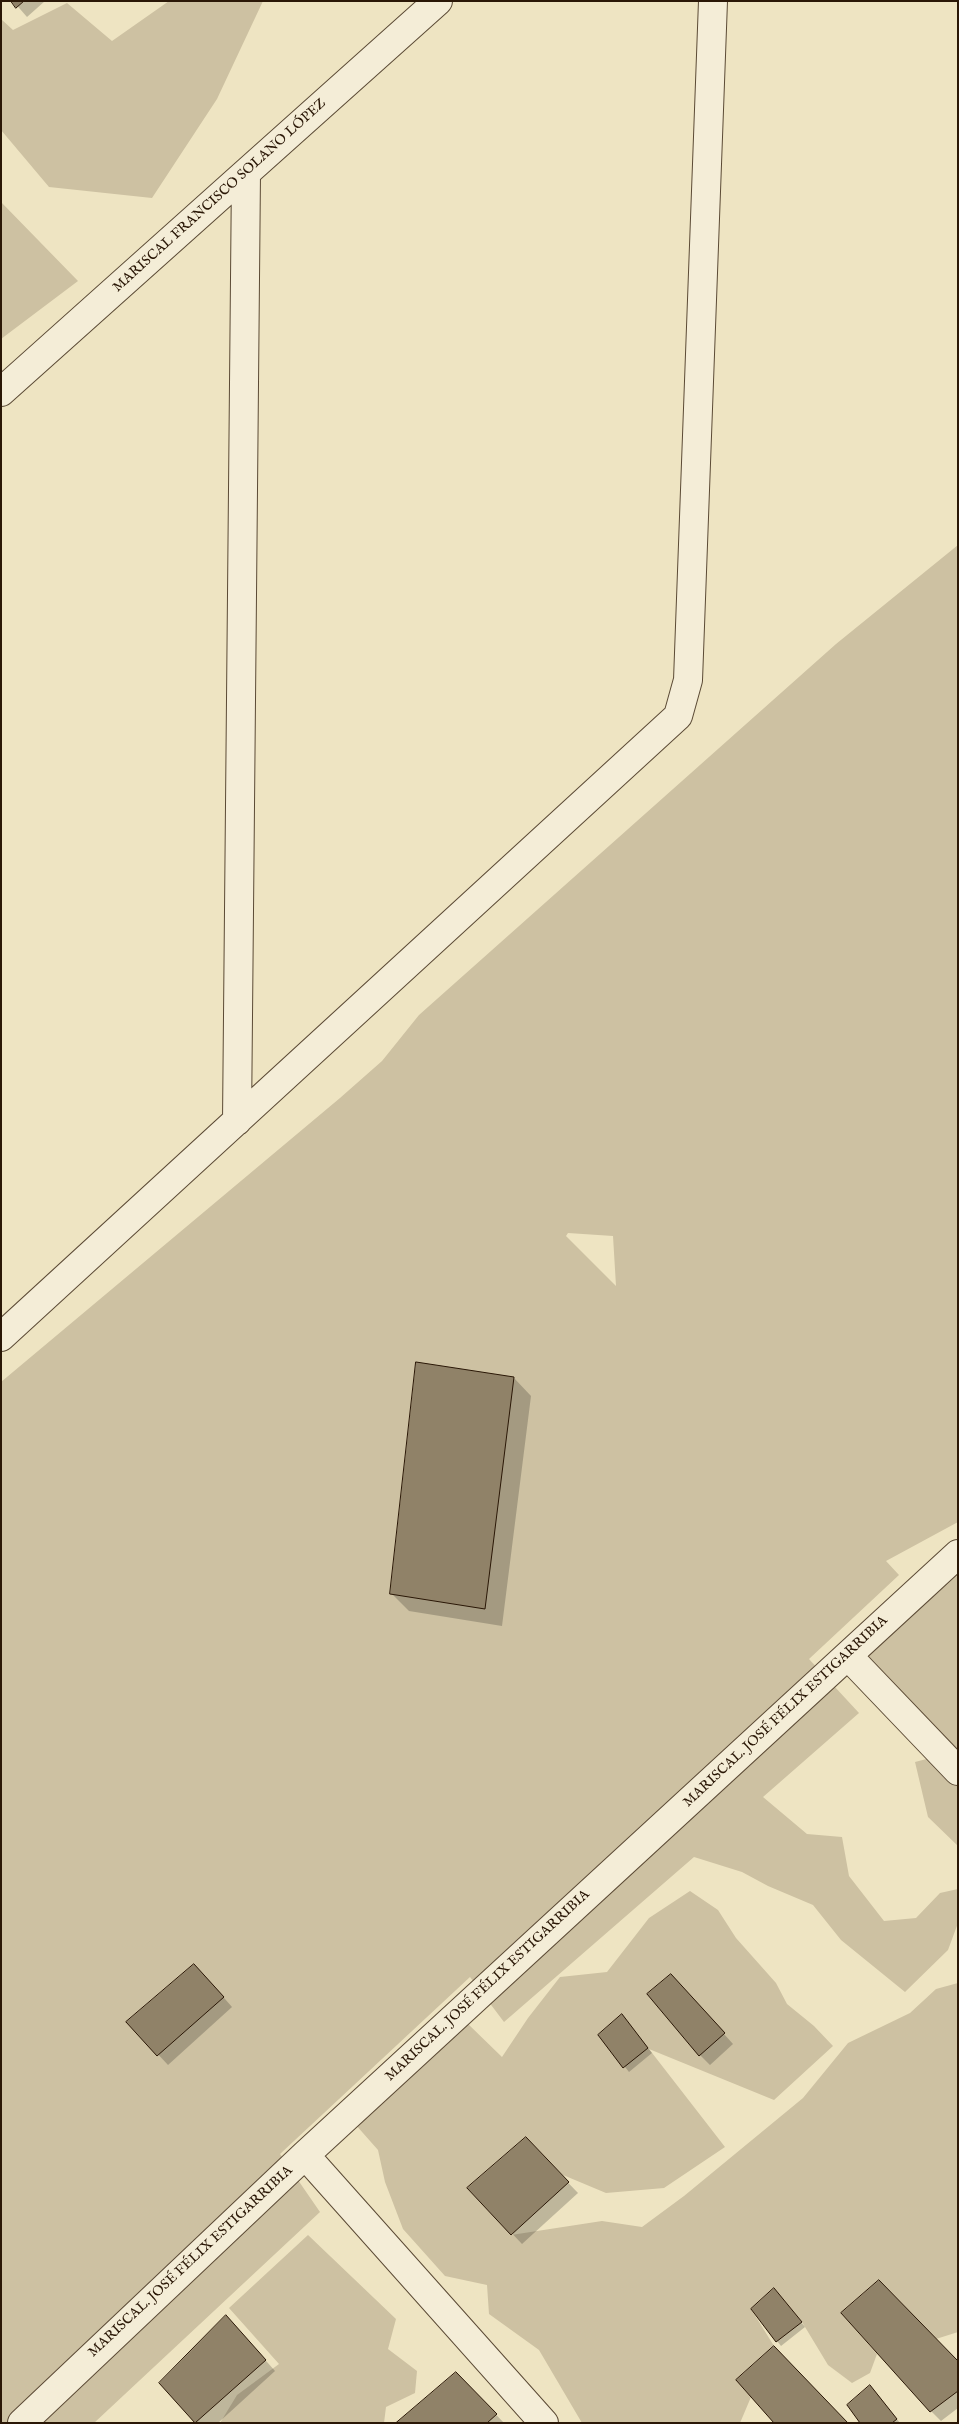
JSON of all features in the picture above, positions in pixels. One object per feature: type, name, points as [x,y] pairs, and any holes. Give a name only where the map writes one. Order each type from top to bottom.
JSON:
[{"type":"street","name":"MARISCAL FRANCISCO SOLANO LÓPEZ","points":[[1,392],[438,1]]},
{"type":"street","points":[[1,1337],[678,716],[688,680],[713,1]]},
{"type":"street","points":[[237,1121],[246,173]]},
{"type":"street","name":"MARISCAL. JOSÉ FÉLIX ESTIGARRIBIA","points":[[22,2423],[305,2155],[958,1554]]},
{"type":"street","points":[[848,1656],[958,1772]]},
{"type":"street","points":[[305,2155],[544,2423]]},
{"type":"shaded area","points":[[169,1],[263,1],[217,99],[152,198],[49,187],[1,130],[1,19],[13,30],[67,3],[112,41]]},
{"type":"shaded area","points":[[1,202],[78,281],[1,339]]},
{"type":"shaded area","points":[[958,545],[958,1522],[886,1561],[899,1575],[809,1659],[859,1713],[763,1797],[807,1834],[842,1837],[849,1876],[884,1921],[916,1918],[940,1893],[958,1889],[958,1923],[948,1950],[905,1992],[841,1940],[813,1905],[768,1886],[742,1872],[694,1857],[504,2022],[470,1977],[280,2154],[320,2212],[94,2423],[1,2423],[1,1382],[382,1061],[419,1015],[836,644]],"holes":[[[568,1233],[613,1236],[616,1286],[566,1236]]]},
{"type":"shaded area","points":[[958,1575],[958,1846],[928,1817],[915,1762],[942,1755],[864,1657]]},
{"type":"shaded area","points":[[690,1891],[718,1910],[736,1938],[776,1983],[787,2004],[814,2026],[833,2046],[774,2100],[649,2049],[725,2147],[664,2188],[606,2193],[563,2175],[526,2137],[467,2188],[511,2235],[602,2221],[642,2227],[684,2196],[803,2098],[848,2043],[910,2013],[936,1989],[958,1983],[958,2332],[936,2339],[879,2280],[841,2313],[877,2354],[870,2373],[852,2383],[828,2365],[802,2322],[774,2288],[751,2309],[774,2346],[736,2380],[751,2397],[740,2423],[582,2423],[539,2350],[489,2314],[487,2285],[445,2276],[403,2229],[385,2182],[378,2150],[355,2124],[466,2022],[502,2057],[528,2018],[560,1977],[607,1972],[649,1918]]},
{"type":"shaded area","points":[[308,2235],[396,2319],[388,2349],[417,2371],[415,2393],[386,2407],[384,2423],[220,2423],[237,2395],[279,2364],[229,2308]]},
{"type":"building","points":[[11,1],[24,1],[16,8]]},
{"type":"building","points":[[416,1362],[514,1377],[485,1609],[390,1594]]},
{"type":"building","points":[[194,1964],[224,1997],[157,2056],[126,2022]]},
{"type":"building","points":[[671,1974],[725,2033],[699,2056],[647,1994]]},
{"type":"building","points":[[622,2014],[648,2048],[623,2068],[598,2035]]},
{"type":"building","points":[[526,2137],[569,2182],[511,2235],[467,2188]]},
{"type":"building","points":[[879,2280],[958,2361],[958,2391],[930,2412],[841,2313]]},
{"type":"building","points":[[774,2288],[802,2322],[776,2342],[751,2309]]},
{"type":"building","points":[[226,2315],[266,2360],[195,2423],[159,2383]]},
{"type":"building","points":[[774,2346],[848,2423],[774,2423],[736,2380]]},
{"type":"building","points":[[456,2372],[497,2414],[487,2423],[396,2423]]},
{"type":"building","points":[[870,2385],[897,2419],[892,2423],[860,2423],[847,2405]]}]
